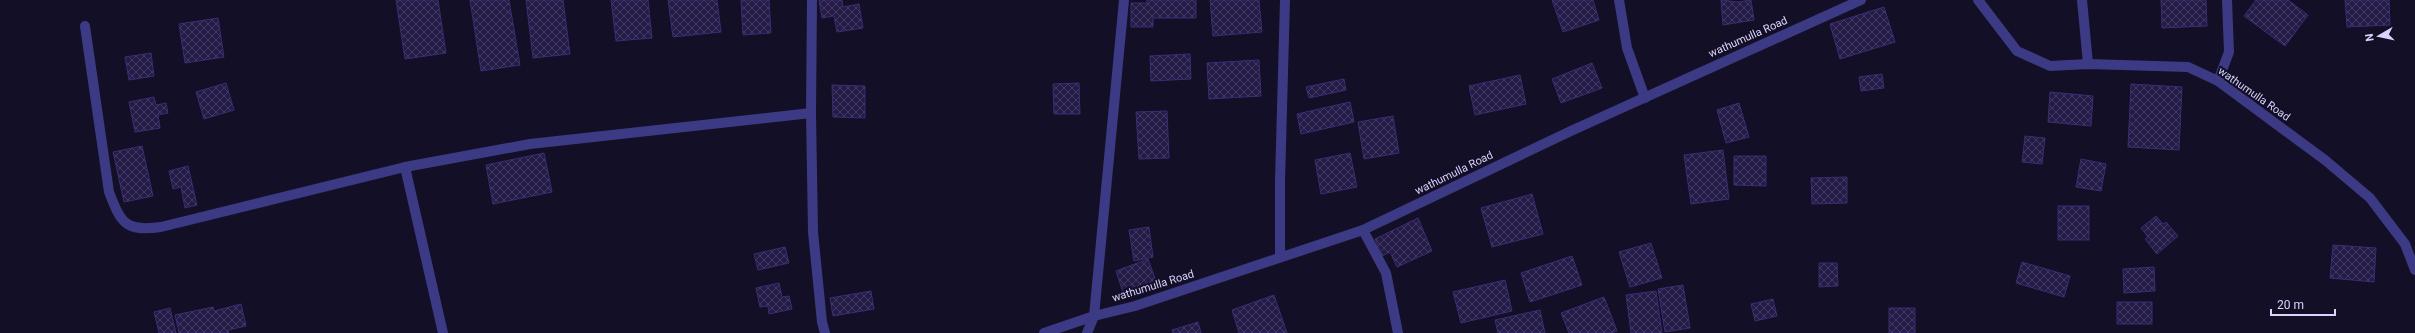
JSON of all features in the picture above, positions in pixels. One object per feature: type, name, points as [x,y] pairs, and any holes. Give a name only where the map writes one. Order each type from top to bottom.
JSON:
[{"type":"street","points":[[812,0],[811,113],[813,232],[822,322],[825,333]]},
{"type":"street","points":[[1087,333],[1094,316],[1124,0]]},
{"type":"street","points":[[1280,257],[1280,181],[1285,0]]},
{"type":"street","points":[[1619,0],[1627,48],[1644,98]]},
{"type":"street","name":"wathumulla Road","points":[[1044,333],[1094,316],[1135,306],[1364,230],[1644,98],[1861,0]]},
{"type":"street","name":"wathumulla Road","points":[[1978,0],[2017,51],[2050,66],[2088,64],[2188,67],[2218,81],[2325,160],[2370,198],[2404,244],[2415,270]]},
{"type":"street","points":[[2082,0],[2088,64]]},
{"type":"street","points":[[2218,81],[2229,52],[2227,0]]},
{"type":"street","points":[[85,26],[109,192],[116,210],[126,224],[140,230],[160,227],[405,167],[530,144],[811,113]]},
{"type":"street","points":[[405,167],[443,333]]},
{"type":"street","points":[[1364,230],[1386,273],[1398,333]]},
{"type":"building","points":[[396,0],[438,0],[446,53],[405,59]]},
{"type":"building","points":[[470,0],[509,0],[520,65],[481,71]]},
{"type":"building","points":[[526,0],[563,0],[570,54],[533,58]]},
{"type":"building","points":[[611,0],[648,0],[652,38],[616,41]]},
{"type":"building","points":[[668,0],[717,0],[721,32],[673,37]]},
{"type":"building","points":[[741,0],[769,0],[771,33],[743,35]]},
{"type":"building","points":[[819,0],[842,0],[843,7],[859,4],[863,28],[837,32],[834,16],[822,18]]},
{"type":"building","points":[[1147,0],[1196,0],[1196,18],[1153,18],[1153,27],[1131,27],[1131,3],[1147,3]]},
{"type":"building","points":[[1210,0],[1259,0],[1262,32],[1213,36]]},
{"type":"building","points":[[1552,0],[1593,0],[1599,20],[1563,32]]},
{"type":"building","points":[[1721,0],[1738,2],[1751,0],[1754,20],[1723,25]]},
{"type":"building","points":[[2161,0],[2206,0],[2207,26],[2162,28]]},
{"type":"building","points":[[2256,0],[2288,0],[2308,15],[2285,46],[2244,16]]},
{"type":"building","points":[[2345,0],[2389,0],[2390,25],[2347,27]]},
{"type":"building","points":[[1884,7],[1895,42],[1840,59],[1830,24]]},
{"type":"building","points":[[218,18],[224,57],[185,63],[179,24]]},
{"type":"building","points":[[151,53],[154,76],[129,80],[125,57]]},
{"type":"building","points":[[1190,54],[1191,79],[1151,81],[1150,56]]},
{"type":"building","points":[[1259,60],[1261,96],[1209,99],[1207,63]]},
{"type":"building","points":[[1592,63],[1602,88],[1561,103],[1552,79]]},
{"type":"building","points":[[1882,74],[1884,88],[1861,91],[1859,77]]},
{"type":"building","points":[[1520,75],[1526,104],[1475,115],[1469,86]]},
{"type":"building","points":[[1344,79],[1346,90],[1309,98],[1306,87]]},
{"type":"building","points":[[226,83],[234,110],[204,119],[196,92]]},
{"type":"building","points":[[1079,83],[1080,114],[1054,114],[1053,84]]},
{"type":"building","points":[[2131,84],[2182,87],[2179,150],[2128,147]]},
{"type":"building","points":[[832,85],[865,86],[865,118],[833,117]]},
{"type":"building","points":[[2050,92],[2093,96],[2091,126],[2048,122]]},
{"type":"building","points":[[154,97],[156,105],[166,103],[168,113],[158,115],[160,128],[135,132],[129,102]]},
{"type":"building","points":[[1350,102],[1354,122],[1301,134],[1297,114]]},
{"type":"building","points":[[1739,103],[1749,137],[1726,143],[1717,110]]},
{"type":"building","points":[[1167,111],[1169,158],[1139,159],[1136,112]]},
{"type":"building","points":[[1393,116],[1399,153],[1364,159],[1358,122]]},
{"type":"building","points":[[2025,136],[2045,138],[2042,164],[2022,162]]},
{"type":"building","points":[[142,146],[153,196],[124,202],[113,152]]},
{"type":"building","points":[[1723,150],[1729,199],[1691,204],[1684,155]]},
{"type":"building","points":[[544,153],[552,192],[493,204],[486,165]]},
{"type":"building","points":[[1350,153],[1357,187],[1321,194],[1315,160]]},
{"type":"building","points":[[1734,156],[1766,156],[1766,186],[1734,185]]},
{"type":"building","points":[[2081,159],[2106,164],[2101,191],[2076,187]]},
{"type":"building","points":[[188,166],[197,205],[185,208],[181,187],[173,189],[169,171]]},
{"type":"building","points":[[1847,177],[1847,203],[1812,204],[1811,178]]},
{"type":"building","points":[[1532,194],[1543,234],[1492,247],[1481,208]]},
{"type":"building","points":[[2058,206],[2089,206],[2089,240],[2058,240]]},
{"type":"building","points":[[2156,216],[2163,224],[2166,222],[2178,236],[2157,254],[2145,239],[2148,237],[2141,228]]},
{"type":"building","points":[[1418,218],[1432,251],[1397,267],[1390,252],[1382,256],[1375,239]]},
{"type":"building","points":[[1149,227],[1153,257],[1134,261],[1129,230]]},
{"type":"building","points":[[1651,243],[1662,278],[1630,287],[1619,252]]},
{"type":"building","points":[[2333,245],[2376,248],[2374,282],[2330,278]]},
{"type":"building","points":[[785,247],[789,263],[758,270],[754,254]]},
{"type":"building","points":[[1572,256],[1582,285],[1530,302],[1521,273]]},
{"type":"building","points":[[1148,259],[1156,281],[1123,292],[1116,271]]},
{"type":"building","points":[[2022,262],[2070,276],[2064,297],[2016,283]]},
{"type":"building","points":[[1819,263],[1837,263],[1838,286],[1819,287]]},
{"type":"building","points":[[2154,267],[2155,291],[2124,293],[2123,269]]},
{"type":"building","points":[[1505,280],[1512,311],[1461,323],[1453,292]]},
{"type":"building","points":[[779,283],[782,297],[789,296],[792,309],[769,314],[768,306],[760,307],[756,288]]},
{"type":"building","points":[[1683,285],[1690,328],[1665,332],[1658,289]]},
{"type":"building","points":[[871,291],[874,309],[833,316],[830,298]]},
{"type":"building","points":[[1656,291],[1662,333],[1631,333],[1626,295]]},
{"type":"building","points":[[1274,295],[1287,333],[1239,333],[1232,310]]},
{"type":"building","points":[[1604,297],[1617,331],[1611,333],[1569,333],[1561,313]]},
{"type":"building","points":[[1773,299],[1777,316],[1755,321],[1751,304]]},
{"type":"building","points":[[2117,302],[2152,302],[2152,324],[2117,324]]},
{"type":"building","points":[[241,304],[246,326],[228,330],[229,333],[179,333],[175,315],[213,307],[214,311]]},
{"type":"building","points":[[170,308],[176,333],[159,333],[154,312]]},
{"type":"building","points":[[1889,308],[1915,308],[1915,333],[1889,333]]},
{"type":"building","points":[[1540,310],[1545,333],[1498,333],[1495,320]]},
{"type":"building","points":[[1198,322],[1201,333],[1173,333],[1172,330]]}]
